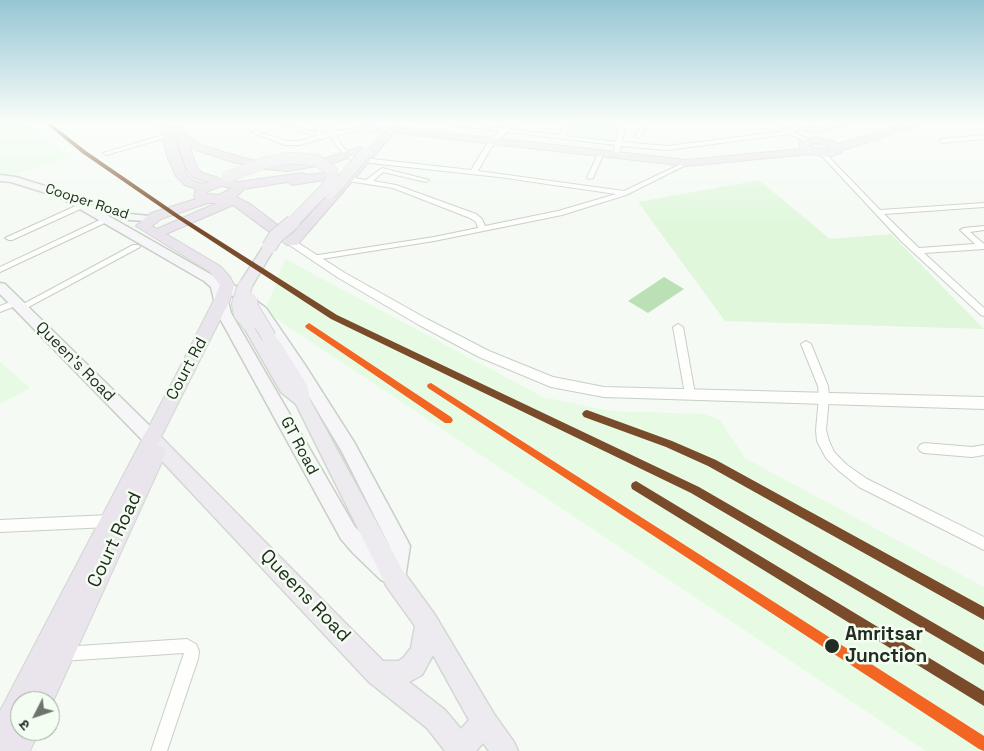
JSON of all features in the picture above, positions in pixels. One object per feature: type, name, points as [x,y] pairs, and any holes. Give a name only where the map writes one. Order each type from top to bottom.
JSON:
[{"type":"highway","points":[[174,157],[179,171],[186,181],[202,191],[234,193],[327,173],[343,166],[355,157]]},
{"type":"highway","points":[[184,157],[202,191]]},
{"type":"highway","points":[[187,157],[202,191]]},
{"type":"highway","points":[[152,226],[202,191],[205,176],[196,166],[193,157]]},
{"type":"highway","points":[[228,157],[265,166],[288,168],[348,157]]},
{"type":"highway","points":[[152,226],[202,191],[223,182],[292,242],[346,181],[357,157]]},
{"type":"highway","points":[[617,157],[665,163],[687,163],[729,157]]},
{"type":"highway","points":[[652,157],[687,163]]},
{"type":"highway","points":[[234,193],[250,188],[325,176],[346,181]]},
{"type":"highway","points":[[152,226],[215,269],[225,290]]},
{"type":"highway","name":"Court Rd","points":[[184,376],[225,290]]},
{"type":"highway","name":"Court Road","points":[[0,740],[109,522],[185,386],[184,376]]},
{"type":"highway","name":"Court Road","points":[[44,691],[155,441]]},
{"type":"main road","points":[[356,157],[313,213],[281,242],[250,300],[251,307],[301,389],[302,400],[395,579],[427,623],[485,723],[505,751]]},
{"type":"main road","points":[[234,193],[264,162],[290,158],[316,160],[329,167],[333,174],[330,183],[319,196],[272,241],[245,286],[239,304],[241,314],[249,324],[287,388],[302,400]]},
{"type":"main road","name":"Cooper Road","points":[[0,178],[12,179],[63,195],[152,226]]},
{"type":"main road","points":[[63,195],[208,278],[217,286],[261,311],[300,369],[348,447],[400,546],[395,579]]},
{"type":"main road","name":"GT Road","points":[[225,290],[224,313],[348,533],[360,547],[395,579]]},
{"type":"main road","name":"Queen's Road","points":[[8,298],[155,441]]},
{"type":"main road","name":"Queens Road","points":[[155,441],[378,673],[436,719],[461,750]]},
{"type":"main road","points":[[378,673],[401,672],[413,666],[422,652],[427,623]]},
{"type":"main road","points":[[461,750],[485,723]]},
{"type":"street","points":[[369,157],[440,170],[575,185],[624,194]]},
{"type":"street","points":[[473,173],[483,157]]},
{"type":"street","points":[[590,178],[599,157]]},
{"type":"street","points":[[826,157],[917,251],[983,312]]},
{"type":"street","points":[[315,258],[434,239],[559,213],[624,194],[687,163]]},
{"type":"street","points":[[367,182],[382,170],[426,180]]},
{"type":"street","points":[[410,193],[440,170]]},
{"type":"street","points":[[346,181],[390,185],[475,217],[482,229]]},
{"type":"street","points":[[878,212],[984,205]]},
{"type":"street","points":[[9,238],[83,206]]},
{"type":"street","points":[[0,270],[107,220]]},
{"type":"street","points":[[983,246],[964,230],[984,228]]},
{"type":"street","points":[[292,242],[315,258],[422,322],[484,354],[551,382],[604,392],[984,403]]},
{"type":"street","points":[[917,251],[983,246]]},
{"type":"street","points":[[0,310],[8,298],[136,247]]},
{"type":"street","points":[[678,327],[690,394]]},
{"type":"street","points":[[806,344],[823,386],[821,430],[823,441],[830,454],[843,468],[863,482],[984,544]]},
{"type":"street","points":[[924,448],[972,452],[984,450]]},
{"type":"street","points":[[0,526],[109,522]]},
{"type":"street","points":[[61,654],[178,646],[187,646],[191,649],[191,659],[159,751]]},
{"type":"shaded area","points":[[0,157],[68,157],[13,175],[0,174]]},
{"type":"shaded area","points":[[759,180],[830,239],[891,234],[984,329],[725,321],[638,202]]},
{"type":"shaded area","points":[[285,259],[543,397],[611,411],[703,414],[720,420],[745,458],[984,587],[984,751],[926,751],[265,311]]},
{"type":"shaded area","points":[[664,277],[684,289],[648,313],[628,301]]},
{"type":"shaded area","points":[[0,362],[30,388],[0,404]]},
{"type":"transit line","points":[[91,157],[177,216],[334,317],[695,490],[984,659]]},
{"type":"transit line","points":[[309,326],[448,420]]},
{"type":"transit line","points":[[431,386],[984,744]]},
{"type":"transit line","points":[[587,414],[669,444],[712,463],[984,614]]},
{"type":"transit line","points":[[636,486],[984,699]]},
{"type":"place","name":"Amritsar Junction","points":[[832,646]]}]
